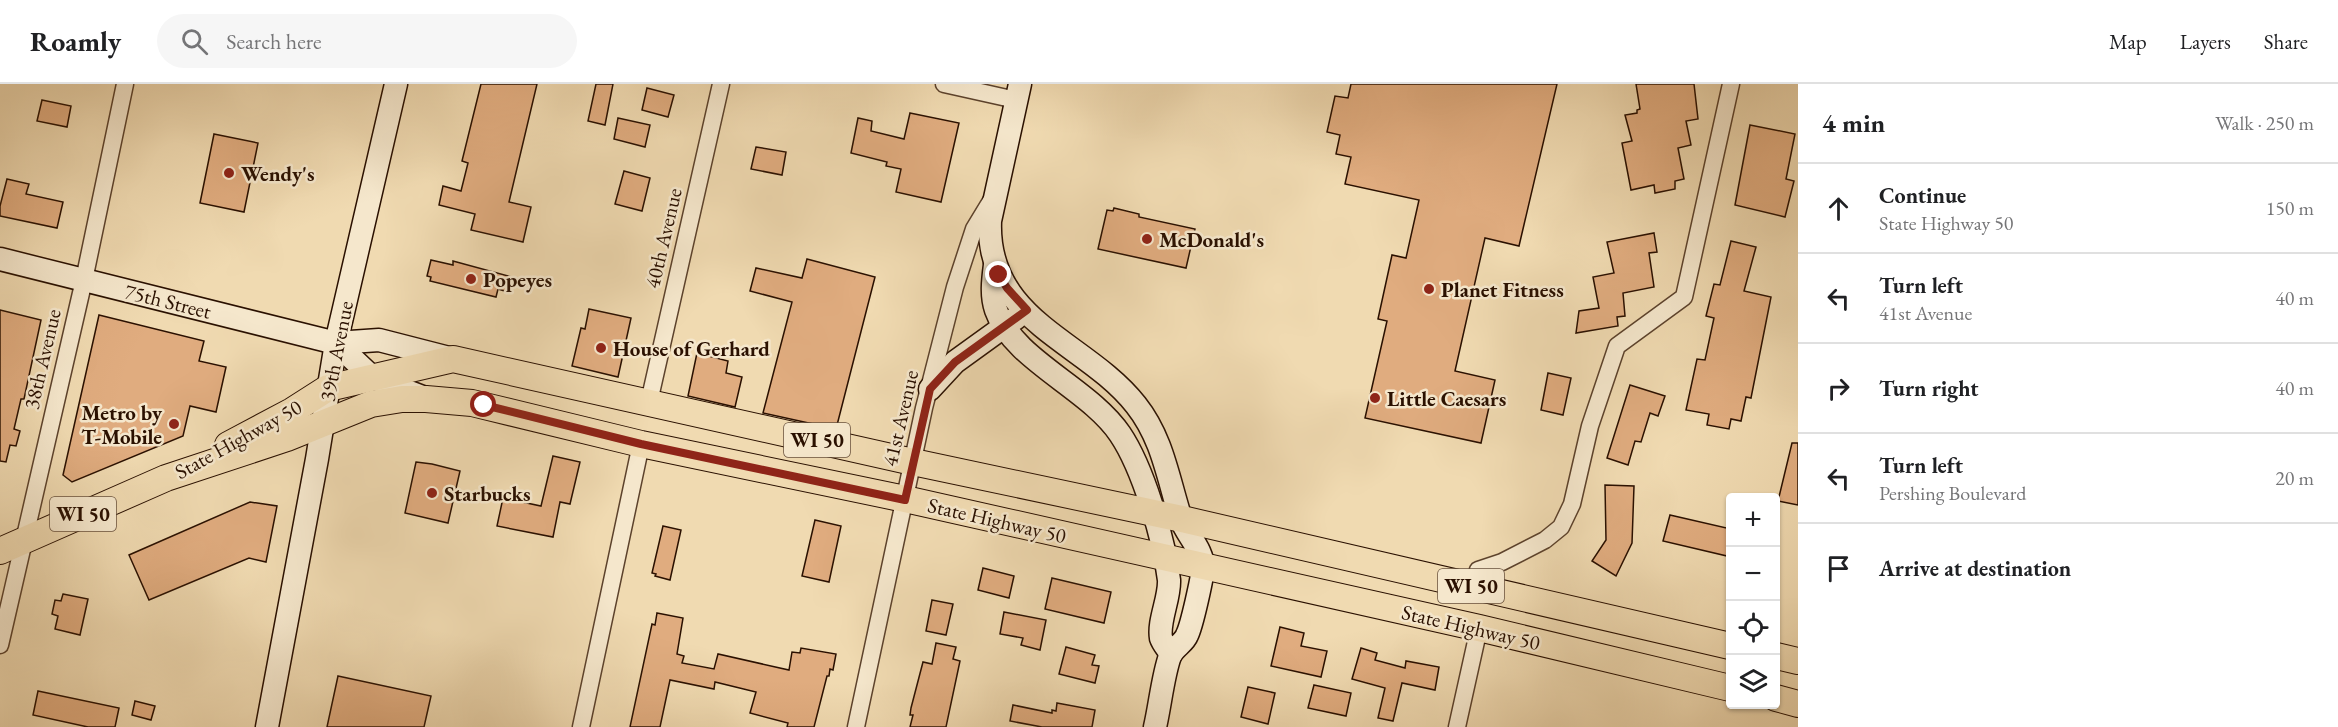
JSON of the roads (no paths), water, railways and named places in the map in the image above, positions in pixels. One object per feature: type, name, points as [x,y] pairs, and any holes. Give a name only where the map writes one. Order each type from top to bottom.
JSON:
[{"type":"main road","name":"State Highway 50","points":[[166,478],[292,411],[328,388],[453,359],[913,462],[1182,519],[1726,645]]},
{"type":"main road","name":"State Highway 50","points":[[166,478],[287,438],[371,404],[402,399],[472,403],[641,444],[905,500],[1479,628],[1726,687]]},
{"type":"main road","name":"WI 50","points":[[0,551],[166,478]]},
{"type":"main road","points":[[1780,657],[1798,661]]},
{"type":"main road","points":[[1780,699],[1798,704]]},
{"type":"street","name":"38th Avenue","points":[[0,645],[84,280],[125,84]]},
{"type":"street","name":"39th Avenue","points":[[267,727],[336,343],[396,84]]},
{"type":"street","name":"40th Avenue","points":[[649,402],[721,84]]},
{"type":"street","points":[[944,84],[1018,92],[994,197],[990,227],[995,264],[994,302],[998,316],[1005,327],[1022,346],[1093,403],[1111,423],[1137,465],[1165,559],[1169,585],[1161,636],[1171,654]]},
{"type":"street","points":[[1478,570],[1502,562],[1545,540],[1561,527],[1572,504],[1590,426],[1617,346],[1684,297],[1731,84]]},
{"type":"street","name":"41st Avenue","points":[[856,727],[913,462],[964,256],[974,229],[994,197]]},
{"type":"street","name":"75th Street","points":[[0,259],[336,343],[379,340],[453,359]]},
{"type":"street","points":[[995,264],[1002,282],[1027,310],[1052,335],[1119,386],[1138,407],[1161,450],[1182,519],[1196,545],[1203,567],[1188,634],[1171,654],[1155,727]]},
{"type":"street","points":[[930,389],[955,362],[1027,310]]},
{"type":"street","name":"75th Street","points":[[336,343],[373,378],[426,399]]},
{"type":"street","points":[[581,727],[641,444]]},
{"type":"street","points":[[1457,727],[1479,628]]},
{"type":"place","name":"Wendy's","points":[[229,173]]},
{"type":"place","name":"McDonald's","points":[[1147,239]]},
{"type":"place","name":"Popeyes","points":[[471,279]]},
{"type":"place","name":"Planet Fitness","points":[[1429,289]]},
{"type":"place","name":"House of Gerhard","points":[[601,348]]},
{"type":"place","name":"Little Caesars","points":[[1375,398]]},
{"type":"place","name":"Metro by T-Mobile","points":[[174,424]]},
{"type":"place","name":"Starbucks","points":[[432,493]]}]
